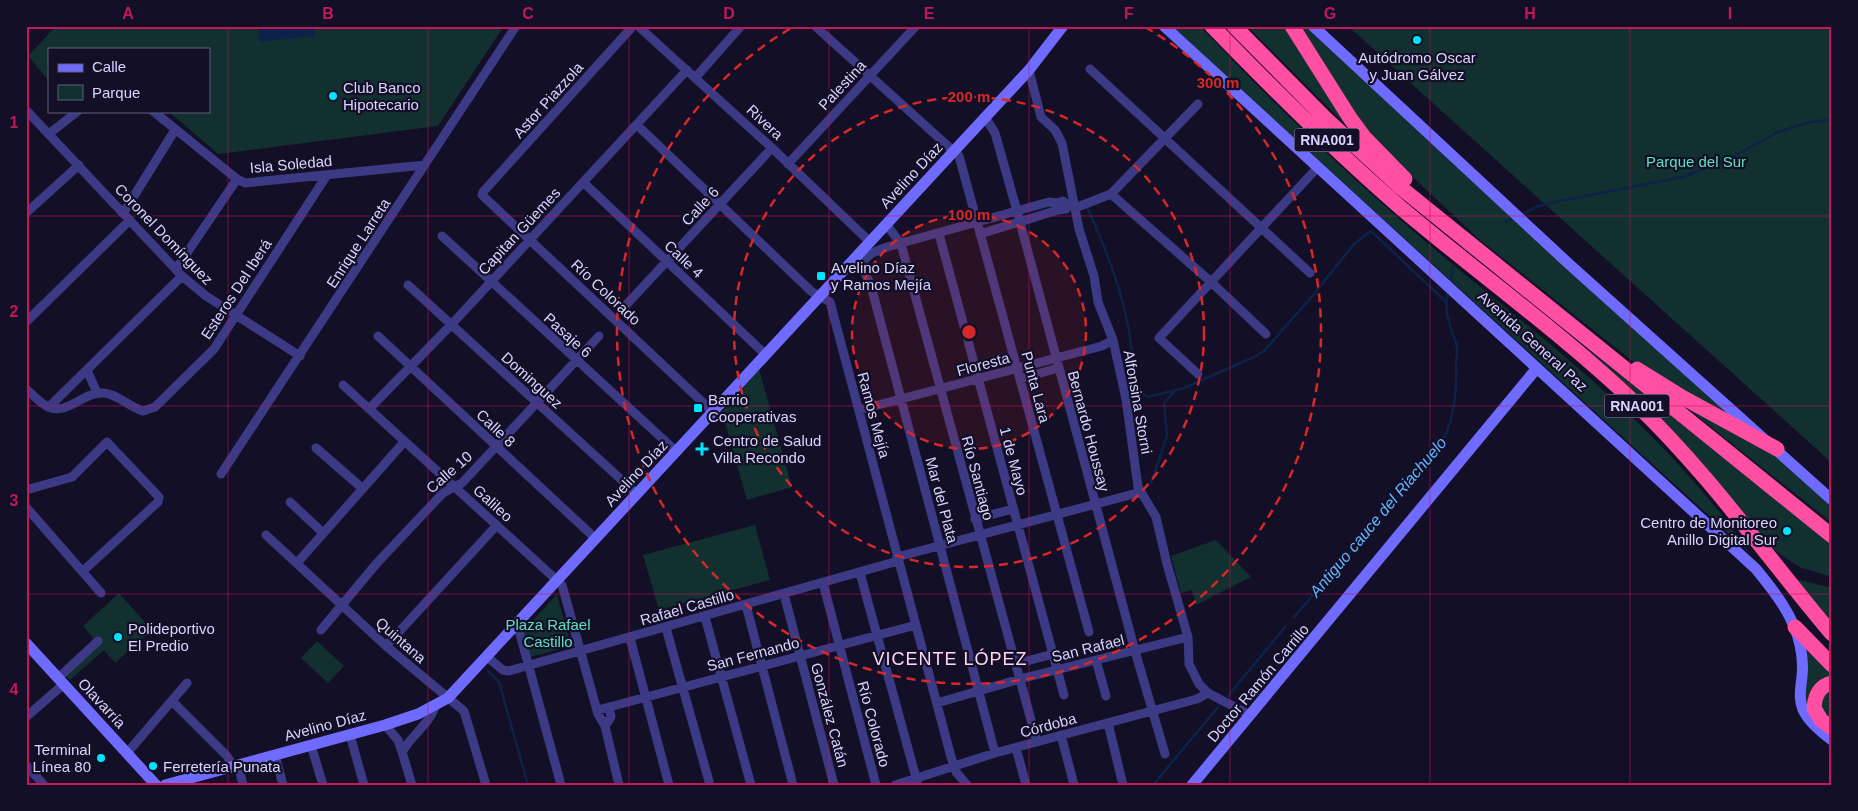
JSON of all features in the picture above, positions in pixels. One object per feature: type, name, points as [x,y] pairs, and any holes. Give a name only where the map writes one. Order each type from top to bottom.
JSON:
[{"type":"highway","name":"Avenida General Paz","points":[[1212,26],[1339,151],[1448,247],[1588,361],[1661,429],[1832,634]]},
{"type":"highway","name":"RNA001","points":[[1234,26],[1356,147],[1463,239],[1832,536]]},
{"type":"highway","points":[[1292,26],[1343,108],[1364,137],[1463,239]]},
{"type":"highway","points":[[1608,356],[1634,367],[1682,397],[1777,449]]},
{"type":"highway","points":[[1795,627],[1832,665]]},
{"type":"highway","points":[[1832,684],[1824,685],[1819,690],[1814,708],[1821,720],[1832,728]]},
{"type":"street","name":"Enrique Larreta","points":[[221,474],[516,26]]},
{"type":"street","name":"Astor Piazzola","points":[[483,192],[633,26]]},
{"type":"street","name":"Rivera","points":[[638,26],[696,77],[870,242]]},
{"type":"street","points":[[696,77],[741,26]]},
{"type":"street","points":[[815,26],[954,150]]},
{"type":"street","name":"Palestina","points":[[788,164],[916,26]]},
{"type":"street","name":"Avelino Díaz","points":[[1047,49],[1055,26]]},
{"type":"street","name":"Avelino Díaz","points":[[165,785],[198,780],[236,765],[385,725],[435,707],[448,698],[516,627],[820,296],[856,262],[886,224],[1029,70],[1063,26]]},
{"type":"street","name":"Avenida General Paz","points":[[1164,26],[1746,559],[1770,586],[1795,627],[1802,653],[1801,705],[1814,726],[1832,740]]},
{"type":"street","points":[[1313,26],[1528,226],[1832,500]]},
{"type":"street","points":[[1090,69],[1310,273]]},
{"type":"street","name":"Capitan Güemes","points":[[369,410],[451,325],[688,70]]},
{"type":"street","name":"Alfonsina Storni","points":[[1029,70],[1041,118],[1055,130],[1062,143],[1077,221],[1094,276],[1098,302],[1113,340],[1126,399],[1138,486],[1149,501],[1156,517],[1166,564],[1188,637],[1189,664],[1199,684],[1208,693],[1250,715]]},
{"type":"street","points":[[1075,208],[1111,194],[1198,104]]},
{"type":"street","name":"Coronel Domínguez","points":[[26,110],[50,133],[179,273],[236,316],[300,356]]},
{"type":"street","points":[[50,133],[77,112]]},
{"type":"street","name":"Isla Soledad","points":[[154,112],[237,178],[252,184],[326,174],[425,165]]},
{"type":"street","name":"Bernardo Houssay","points":[[985,117],[995,133],[1021,223],[1055,358],[1165,754]]},
{"type":"street","name":"Ramos Mejía","points":[[637,124],[812,292],[830,302],[954,765],[967,785]]},
{"type":"street","points":[[124,212],[175,130]]},
{"type":"street","name":"Calle 6","points":[[627,304],[772,148]]},
{"type":"street","name":"Punta Lara","points":[[954,150],[959,156],[1089,632]]},
{"type":"street","points":[[26,213],[79,165]]},
{"type":"street","points":[[1198,374],[1160,338],[1210,281],[1318,168]]},
{"type":"street","name":"Esteros Del Iberá","points":[[97,393],[107,393],[143,411],[155,407],[214,349],[326,174]]},
{"type":"street","points":[[49,407],[87,370],[179,273],[237,178]]},
{"type":"street","name":"Calle 4","points":[[583,182],[766,355]]},
{"type":"street","name":"Río Colorado","points":[[483,192],[484,199],[530,239],[713,412]]},
{"type":"street","points":[[1111,194],[1210,281],[1266,334]]},
{"type":"street","points":[[856,262],[872,253],[900,244],[1049,202],[1059,208],[1070,220],[1077,221]]},
{"type":"street","points":[[980,234],[1021,223],[1059,208]]},
{"type":"street","points":[[26,322],[130,220]]},
{"type":"street","name":"Río Santiago","points":[[886,224],[900,244],[1037,742]]},
{"type":"street","name":"1 de Mayo","points":[[938,234],[1064,695]]},
{"type":"street","name":"Pasaje 6","points":[[442,236],[490,283],[677,452]]},
{"type":"street","name":"Mar del Plata","points":[[856,262],[871,286],[995,753]]},
{"type":"street","name":"Dominguez","points":[[408,285],[637,494]]},
{"type":"street","name":"Calle 8","points":[[378,336],[596,539]]},
{"type":"street","name":"Calle 10","points":[[321,630],[377,563],[443,493],[462,483],[538,404],[599,336]]},
{"type":"street","name":"Floresta","points":[[859,410],[1102,346],[1113,340]]},
{"type":"street","points":[[1020,379],[1058,368]]},
{"type":"street","name":"Doctor Ramón Carrillo","points":[[1192,785],[1537,368]]},
{"type":"street","points":[[26,389],[49,407],[62,408],[97,393],[87,370]]},
{"type":"street","name":"Galileo","points":[[343,385],[558,580]]},
{"type":"street","points":[[26,490],[72,477],[103,444],[109,442],[159,497],[158,502],[83,571]]},
{"type":"street","points":[[297,563],[322,532],[404,442]]},
{"type":"street","points":[[316,448],[362,488]]},
{"type":"street","name":"Rafael Castillo","points":[[488,657],[506,671],[529,666],[860,573],[940,545],[1141,492]]},
{"type":"street","points":[[290,502],[322,532]]},
{"type":"street","points":[[26,507],[101,593]]},
{"type":"street","points":[[975,519],[1012,509]]},
{"type":"street","points":[[386,646],[497,525]]},
{"type":"street","name":"Quintana","points":[[266,535],[386,646],[466,714],[486,785]]},
{"type":"street","points":[[860,573],[918,782]]},
{"type":"street","points":[[558,580],[562,585],[598,710],[605,726],[620,785]]},
{"type":"street","name":"Río Colorado","points":[[823,583],[876,785]]},
{"type":"street","name":"González Catán","points":[[784,594],[834,785]]},
{"type":"street","points":[[746,605],[793,785]]},
{"type":"street","points":[[705,617],[751,785]]},
{"type":"street","name":"San Fernando","points":[[598,710],[916,625]]},
{"type":"street","points":[[516,627],[520,634],[561,785]]},
{"type":"street","points":[[666,628],[710,785]]},
{"type":"street","name":"San Rafael","points":[[937,703],[1020,679],[1188,637]]},
{"type":"street","points":[[630,638],[669,785]]},
{"type":"street","points":[[26,717],[98,641]]},
{"type":"street","name":"Olavarría","points":[[26,643],[156,785]]},
{"type":"street","points":[[1016,664],[1053,654]]},
{"type":"street","points":[[1096,660],[1106,696]]},
{"type":"street","points":[[127,753],[187,684]]},
{"type":"street","name":"Córdoba","points":[[895,785],[918,782],[954,765],[1196,699],[1208,693]]},
{"type":"street","points":[[172,702],[236,765],[243,785]]},
{"type":"street","points":[[402,752],[412,737],[431,716],[435,707]]},
{"type":"street","points":[[605,726],[611,717],[609,707]]},
{"type":"street","points":[[1108,723],[1123,785]]},
{"type":"street","points":[[385,725],[398,740],[412,785]]},
{"type":"street","points":[[350,735],[364,785]]},
{"type":"street","points":[[1061,735],[1074,785]]},
{"type":"street","points":[[311,745],[323,785]]},
{"type":"street","points":[[1016,748],[1026,785]]},
{"type":"street","points":[[275,755],[283,785]]},
{"type":"street","points":[[26,765],[44,785]]},
{"type":"green space","name":"Club Banco Hipotecario","points":[[56,26],[504,26],[438,126],[218,154],[169,112],[210,112],[210,48],[48,48],[48,80],[28,56]]},
{"type":"green space","points":[[1171,26],[1200,26],[1260,88],[1353,178],[1611,397],[1684,470],[1718,510],[1750,553]]},
{"type":"green space","points":[[1247,26],[1289,26],[1354,133]]},
{"type":"green space","points":[[1297,26],[1307,26],[1738,421],[1650,375],[1480,240],[1387,153],[1356,116]]},
{"type":"green space","name":"Parque del Sur","points":[[1348,26],[1832,26],[1832,463],[1415,87]]},
{"type":"green space","points":[[1570,335],[1832,545],[1832,577],[1799,567],[1773,549],[1681,440]]},
{"type":"green space","points":[[759,369],[792,487],[747,500],[722,412]]},
{"type":"green space","points":[[1686,407],[1776,457],[1832,506],[1832,523]]},
{"type":"green space","points":[[755,525],[770,580],[659,610],[643,555]]},
{"type":"green space","points":[[1216,540],[1251,577],[1196,605],[1192,590],[1181,593],[1171,556]]},
{"type":"green space","points":[[1796,579],[1832,588],[1832,623]]},
{"type":"green space","name":"Polideportivo El Predio","points":[[119,593],[152,630],[115,663],[104,650],[70,680],[64,674],[98,644],[83,626]]},
{"type":"green space","name":"Plaza Rafael Castillo","points":[[557,594],[571,646],[530,657],[524,630]]},
{"type":"green space","points":[[317,641],[344,666],[328,683],[301,658]]},
{"type":"green space","points":[[1807,651],[1832,673],[1832,677],[1815,683],[1811,693],[1809,711],[1805,704],[1804,696]]},
{"type":"green space","points":[[1832,689],[1832,722],[1822,713],[1820,699]]},
{"type":"water","points":[[258,26],[314,26],[315,36],[259,42]]},
{"type":"waterway","name":"Antiguo cauce del Riachuelo","points":[[1521,215],[1536,207],[1554,202],[1683,177],[1731,158],[1778,132],[1806,123],[1832,119]]},
{"type":"waterway","points":[[1087,207],[1105,249],[1124,306],[1137,390],[1148,397],[1184,388],[1254,357],[1265,350],[1314,294],[1354,244],[1371,231],[1446,302]]},
{"type":"waterway","name":"Antiguo cauce del Riachuelo","points":[[1506,222],[1513,218]]},
{"type":"waterway","name":"Antiguo cauce del Riachuelo","points":[[1450,283],[1453,266]]},
{"type":"waterway","name":"Antiguo cauce del Riachuelo","points":[[1294,617],[1435,454],[1441,443],[1453,410],[1456,386],[1457,349],[1448,320],[1446,307],[1448,291]]},
{"type":"waterway","points":[[1151,483],[1167,436],[1164,403],[1174,392]]},
{"type":"waterway","name":"Antiguo cauce del Riachuelo","points":[[1228,696],[1285,627]]},
{"type":"waterway","points":[[488,671],[499,682],[528,785]]},
{"type":"waterway","name":"Antiguo cauce del Riachuelo","points":[[1153,785],[1219,706]]},
{"type":"place","name":"Autódromo Oscar y Juan Gálvez","points":[[1417,40]]},
{"type":"place","name":"Club Banco Hipotecario","points":[[333,96]]},
{"type":"place","name":"Avelino Díaz y Ramos Mejía","points":[[821,276]]},
{"type":"place","name":"Barrio Cooperativas","points":[[698,408]]},
{"type":"place","name":"Centro de Salud Villa Recondo","points":[[702,449]]},
{"type":"place","name":"Centro de Monitoreo Anillo Digital Sur","points":[[1787,531]]},
{"type":"place","name":"Polideportivo El Predio","points":[[118,637]]},
{"type":"place","name":"Terminal Línea 80","points":[[101,758]]},
{"type":"place","name":"Ferretería Punata","points":[[153,766]]},
{"type":"district","name":"VICENTE LÓPEZ","points":[[950,659]]}]
